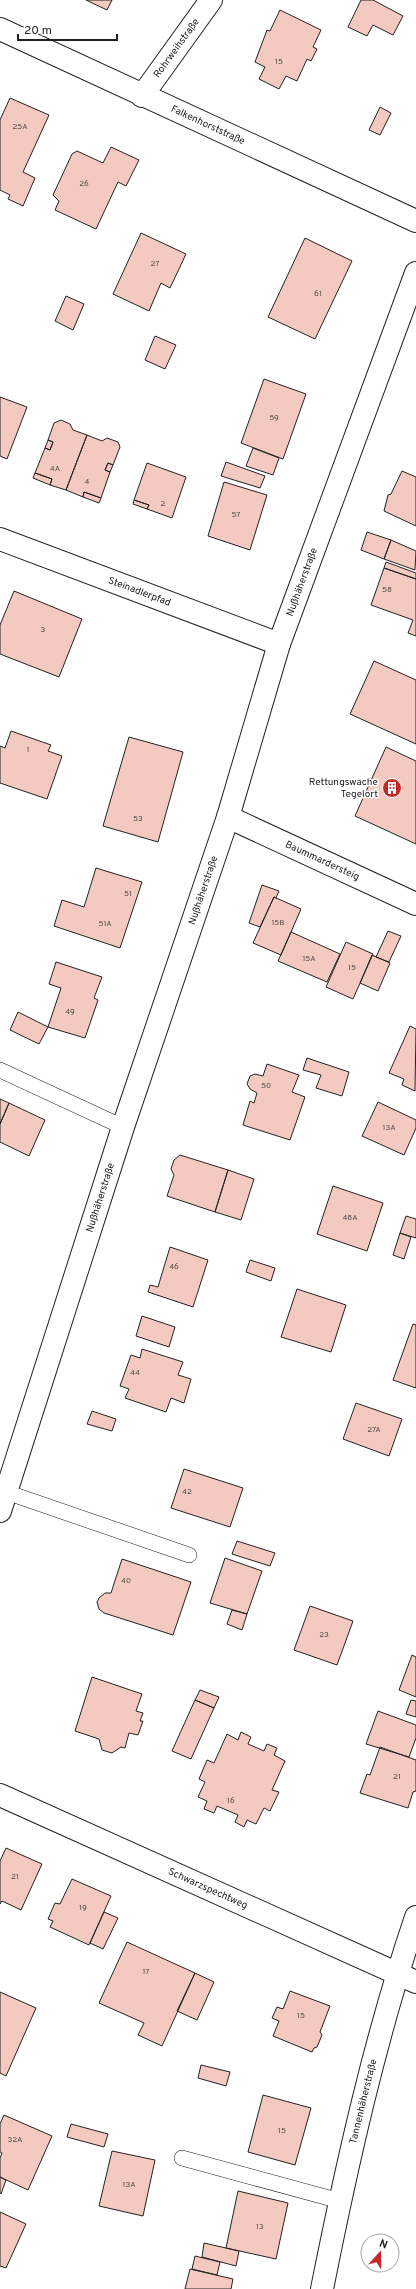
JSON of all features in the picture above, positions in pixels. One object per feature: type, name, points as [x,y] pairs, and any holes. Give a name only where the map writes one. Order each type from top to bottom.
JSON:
[{"type":"street","name":"Rohrweihstraße","points":[[142,96],[211,0]]},
{"type":"street","name":"Falkenhorststraße","points":[[0,29],[416,222]]},
{"type":"street","name":"Nußhäherstraße","points":[[3,1501],[123,1127],[228,817],[279,644],[416,273]]},
{"type":"street","name":"Steinadlerpfad","points":[[0,539],[279,644]]},
{"type":"street","name":"Baummardersteig","points":[[228,817],[416,904]]},
{"type":"street","name":"Schwarzspechtweg","points":[[0,1794],[407,1978]]},
{"type":"street","name":"Tannenhäherstraße","points":[[322,2289],[340,2201],[407,1978],[416,1917]]},
{"type":"lane","points":[[0,1070],[123,1127]]},
{"type":"lane","points":[[3,1501],[189,1556]]},
{"type":"lane","points":[[182,2158],[340,2201]]},
{"type":"building","points":[[86,0],[112,0],[107,10]]},
{"type":"building","points":[[361,0],[373,0],[403,16],[393,35],[373,25],[367,36],[348,27]]},
{"type":"building","points":[[280,10],[321,30],[313,47],[317,49],[311,61],[307,59],[297,81],[286,76],[279,89],[259,79],[265,67],[255,62],[267,30],[270,31]]},
{"type":"building","points":[[10,98],[49,115],[23,172],[35,178],[23,206],[8,199],[10,195],[0,190],[0,120]]},
{"type":"building","points":[[380,107],[391,113],[380,135],[369,130]]},
{"type":"building","points":[[111,147],[139,160],[126,186],[118,182],[96,229],[55,210],[59,201],[53,195],[72,154],[77,151],[103,163]]},
{"type":"building","points":[[141,233],[186,254],[170,288],[161,283],[149,311],[113,294]]},
{"type":"building","points":[[305,238],[352,261],[315,339],[268,317]]},
{"type":"building","points":[[66,296],[84,304],[73,330],[55,321]]},
{"type":"building","points":[[155,336],[176,345],[165,369],[145,360]]},
{"type":"building","points":[[264,379],[306,394],[283,459],[241,443]]},
{"type":"building","points":[[0,397],[27,407],[7,459],[0,456]]},
{"type":"building","points":[[61,420],[70,424],[73,430],[87,435],[66,490],[50,485],[52,479],[35,473],[45,448],[50,450],[53,442],[48,440],[54,423]]},
{"type":"building","points":[[87,435],[102,441],[107,438],[118,442],[120,447],[113,465],[108,463],[105,470],[110,472],[101,498],[84,492],[83,497],[66,490]]},
{"type":"building","points":[[48,440],[53,442],[50,450],[45,448]]},
{"type":"building","points":[[253,448],[279,458],[273,475],[246,466]]},
{"type":"building","points":[[226,462],[265,476],[260,488],[221,476]]},
{"type":"building","points":[[108,463],[113,465],[110,472],[105,470]]},
{"type":"building","points":[[147,463],[186,477],[172,518],[147,509],[149,505],[134,500]]},
{"type":"building","points":[[402,471],[416,477],[416,526],[384,511],[388,495],[391,494]]},
{"type":"building","points":[[35,473],[52,479],[50,485],[33,478]]},
{"type":"building","points":[[224,482],[267,495],[250,550],[208,536]]},
{"type":"building","points":[[84,492],[101,498],[99,503],[83,497]]},
{"type":"building","points":[[134,500],[149,505],[147,509],[133,504]]},
{"type":"building","points":[[367,532],[391,540],[384,559],[361,550]]},
{"type":"building","points":[[391,540],[416,551],[415,570],[384,559]]},
{"type":"building","points":[[386,562],[416,573],[416,579],[384,568]]},
{"type":"building","points":[[384,568],[416,579],[416,636],[408,633],[413,620],[371,605]]},
{"type":"building","points":[[14,591],[82,619],[59,677],[0,654],[0,625]]},
{"type":"building","points":[[374,661],[416,680],[416,744],[350,714]]},
{"type":"building","points":[[11,731],[51,745],[48,751],[62,756],[47,799],[0,783],[0,746],[5,748]]},
{"type":"building","points":[[129,737],[183,752],[158,842],[103,826]]},
{"type":"building","name":"Rettungswache Tegelort","points":[[386,747],[416,761],[416,844],[355,816]]},
{"type":"building","points":[[96,868],[142,882],[120,948],[54,926],[62,900],[84,907]]},
{"type":"building","points":[[262,885],[279,891],[276,898],[274,897],[260,927],[249,923]]},
{"type":"building","points":[[274,897],[301,909],[281,955],[253,943]]},
{"type":"building","points":[[388,931],[401,936],[389,962],[376,957]]},
{"type":"building","points":[[291,932],[340,954],[327,982],[278,961]]},
{"type":"building","points":[[346,942],[373,954],[353,999],[326,987]]},
{"type":"building","points":[[372,955],[390,963],[378,991],[360,983]]},
{"type":"building","points":[[56,962],[102,977],[94,998],[98,1000],[85,1038],[48,1027],[61,988],[49,984]]},
{"type":"building","points":[[18,1012],[48,1027],[39,1044],[10,1030]]},
{"type":"building","points":[[410,1026],[416,1029],[415,1091],[402,1085],[404,1079],[389,1073]]},
{"type":"building","points":[[307,1058],[349,1072],[342,1096],[316,1088],[321,1075],[303,1070]]},
{"type":"building","points":[[267,1064],[299,1075],[292,1092],[305,1097],[290,1140],[243,1125],[250,1101],[254,1103],[257,1093],[250,1089],[247,1084],[250,1076],[255,1074],[263,1076]]},
{"type":"building","points":[[0,1099],[9,1103],[0,1124]]},
{"type":"building","points":[[378,1102],[416,1120],[416,1128],[404,1155],[362,1136]]},
{"type":"building","points":[[9,1103],[45,1120],[29,1156],[0,1142],[0,1124]]},
{"type":"building","points":[[180,1155],[228,1170],[215,1212],[167,1196],[174,1175],[171,1169],[174,1160]]},
{"type":"building","points":[[228,1170],[254,1179],[241,1220],[215,1212]]},
{"type":"building","points":[[333,1186],[383,1203],[367,1251],[317,1234]]},
{"type":"building","points":[[406,1216],[416,1219],[416,1238],[400,1233]]},
{"type":"building","points":[[400,1233],[411,1237],[404,1259],[393,1255]]},
{"type":"building","points":[[170,1247],[208,1260],[193,1307],[148,1292],[150,1285],[158,1287]]},
{"type":"building","points":[[250,1260],[275,1268],[271,1281],[246,1272]]},
{"type":"building","points":[[297,1289],[346,1305],[331,1352],[281,1337]]},
{"type":"building","points":[[142,1316],[175,1327],[169,1347],[136,1336]]},
{"type":"building","points":[[413,1324],[416,1325],[416,1388],[393,1380]]},
{"type":"building","points":[[142,1349],[183,1362],[178,1375],[191,1379],[184,1403],[171,1398],[166,1412],[125,1398],[129,1389],[120,1386],[131,1355],[140,1358]]},
{"type":"building","points":[[356,1403],[402,1419],[389,1456],[343,1439]]},
{"type":"building","points":[[92,1411],[116,1419],[112,1431],[87,1424]]},
{"type":"building","points":[[184,1469],[243,1488],[230,1527],[171,1508]]},
{"type":"building","points":[[237,1541],[275,1553],[270,1566],[232,1554]]},
{"type":"building","points":[[225,1558],[262,1571],[247,1614],[210,1603]]},
{"type":"building","points":[[122,1559],[191,1582],[173,1635],[104,1613],[99,1609],[97,1602],[105,1593],[111,1593]]},
{"type":"building","points":[[310,1606],[353,1621],[337,1665],[294,1650]]},
{"type":"building","points":[[232,1610],[247,1614],[242,1630],[227,1624]]},
{"type":"building","points":[[412,1655],[416,1657],[416,1697],[399,1690]]},
{"type":"building","points":[[92,1677],[142,1694],[136,1711],[143,1713],[140,1721],[143,1721],[138,1735],[129,1733],[125,1748],[121,1747],[112,1753],[102,1750],[99,1739],[75,1731]]},
{"type":"building","points":[[200,1690],[219,1697],[214,1708],[195,1700]]},
{"type":"building","points":[[195,1700],[214,1708],[191,1759],[172,1751]]},
{"type":"building","points":[[411,1700],[416,1701],[416,1717],[406,1714]]},
{"type":"building","points":[[378,1711],[416,1725],[416,1738],[409,1757],[366,1744]]},
{"type":"building","points":[[241,1732],[251,1737],[248,1744],[264,1751],[267,1744],[277,1748],[274,1755],[285,1761],[272,1790],[279,1792],[270,1811],[264,1808],[256,1824],[247,1820],[244,1827],[235,1822],[238,1815],[217,1806],[214,1813],[204,1809],[207,1801],[198,1797],[205,1782],[199,1779],[207,1760],[214,1763],[227,1734],[238,1740]]},
{"type":"building","points":[[380,1747],[416,1760],[416,1791],[413,1792],[408,1808],[360,1793],[367,1774],[370,1775]]},
{"type":"building","points":[[6,1848],[42,1864],[21,1910],[2,1901],[0,1904],[0,1861]]},
{"type":"building","points":[[72,1879],[111,1896],[89,1945],[50,1927],[53,1921],[48,1919],[55,1903],[60,1904]]},
{"type":"building","points":[[104,1912],[118,1918],[103,1949],[90,1943]]},
{"type":"building","points":[[127,1942],[195,1973],[162,2046],[138,2035],[144,2023],[99,2003]]},
{"type":"building","points":[[195,1973],[214,1982],[197,2020],[177,2011]]},
{"type":"building","points":[[290,1991],[330,2006],[320,2032],[322,2035],[317,2047],[314,2048],[312,2052],[273,2036],[279,2021],[272,2018],[277,2007],[283,2009]]},
{"type":"building","points":[[0,1992],[36,2008],[6,2076],[0,2073]]},
{"type":"building","points":[[201,2065],[230,2072],[226,2086],[198,2078]]},
{"type":"building","points":[[263,2095],[311,2108],[295,2165],[248,2152]]},
{"type":"building","points":[[4,2115],[52,2136],[28,2190],[0,2177],[0,2158],[2,2153],[0,2152],[0,2124]]},
{"type":"building","points":[[71,2124],[108,2134],[104,2147],[67,2137]]},
{"type":"building","points":[[112,2151],[155,2160],[143,2216],[99,2206]]},
{"type":"building","points":[[0,2177],[6,2180],[1,2194],[0,2193]]},
{"type":"building","points":[[238,2191],[288,2203],[276,2259],[226,2248]]},
{"type":"building","points":[[0,2212],[26,2224],[6,2268],[0,2266]]},
{"type":"building","points":[[204,2243],[239,2251],[236,2266],[202,2257]]},
{"type":"building","points":[[195,2256],[220,2262],[217,2275],[192,2269]]},
{"type":"building","points":[[190,2269],[233,2279],[231,2289],[185,2289]]},
{"type":"place","name":"Rettungswache Tegelort","points":[[392,788]]}]
